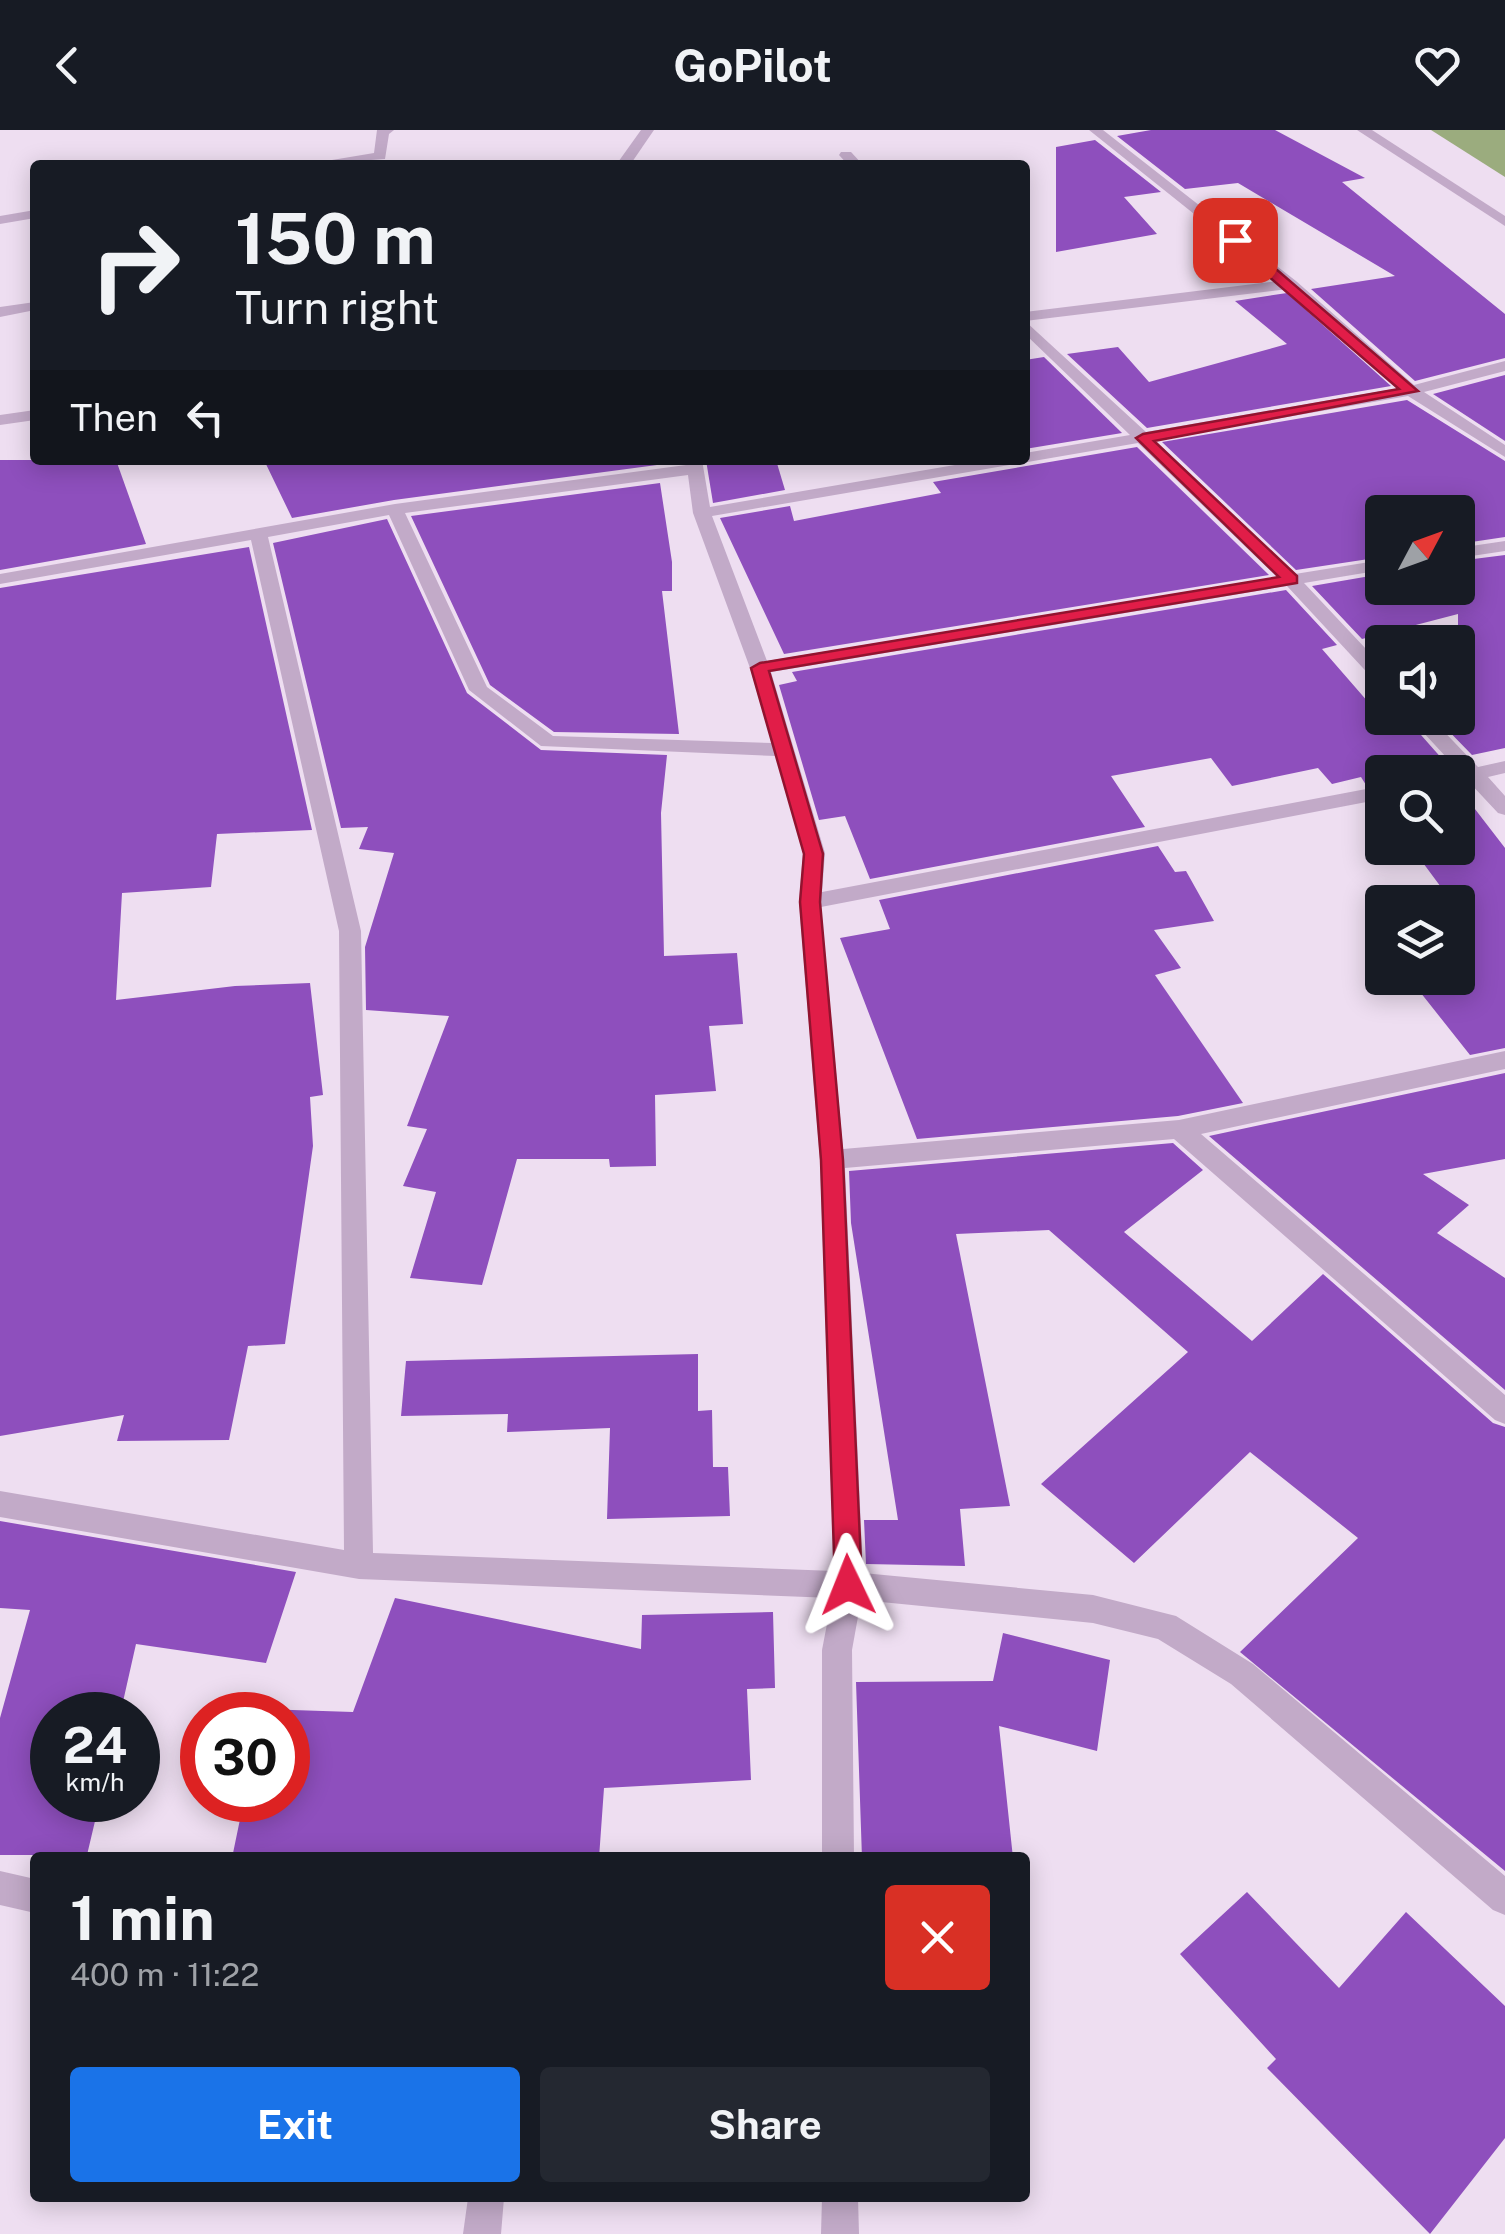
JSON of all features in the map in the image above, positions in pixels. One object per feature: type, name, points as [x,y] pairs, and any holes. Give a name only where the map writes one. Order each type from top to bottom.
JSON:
[{"type":"street","points":[[349,160],[380,156],[383,131],[388,130]]},
{"type":"street","points":[[627,160],[648,130]]},
{"type":"street","points":[[1095,130],[1291,284],[1411,391],[1505,452]]},
{"type":"street","points":[[1364,130],[1505,222]]},
{"type":"street","points":[[0,220],[30,215]]},
{"type":"street","points":[[1030,316],[1291,284]]},
{"type":"street","points":[[0,312],[30,307]]},
{"type":"street","points":[[1030,331],[1291,580],[1365,659]]},
{"type":"street","points":[[1030,457],[1411,391],[1505,366]]},
{"type":"street","points":[[0,420],[30,416]]},
{"type":"street","points":[[0,579],[396,509],[695,465],[702,513],[760,668],[814,854],[810,902],[832,1160],[848,1585],[836,1650],[838,1852]]},
{"type":"street","points":[[702,513],[985,465]]},
{"type":"street","points":[[396,509],[479,690],[548,742],[782,750]]},
{"type":"street","points":[[258,532],[350,931],[360,1566]]},
{"type":"street","points":[[1475,550],[1505,546]]},
{"type":"street","points":[[760,668],[1365,568]]},
{"type":"street","points":[[1433,735],[1449,755]]},
{"type":"street","points":[[1475,774],[1505,768]]},
{"type":"street","points":[[1475,783],[1505,808]]},
{"type":"street","points":[[810,902],[1365,795]]},
{"type":"street","points":[[832,1160],[1179,1130],[1505,1060]]},
{"type":"street","points":[[1179,1130],[1505,1412]]},
{"type":"street","points":[[0,1504],[360,1566],[848,1585],[1093,1609],[1166,1626],[1242,1674],[1505,1898]]},
{"type":"street","points":[[0,1888],[30,1895]]},
{"type":"street","points":[[482,2234],[486,2202]]},
{"type":"street","points":[[840,2202],[840,2234]]},
{"type":"shaded area","points":[[1431,130],[1505,130],[1505,177]]},
{"type":"building","points":[[1151,130],[1275,130],[1365,178],[1342,182],[1505,314],[1505,358],[1415,381],[1311,289],[1395,276],[1238,183],[1185,189],[1117,136]]},
{"type":"building","points":[[1095,140],[1161,192],[1124,197],[1157,234],[1056,252],[1056,147]]},
{"type":"building","points":[[1287,293],[1391,386],[1147,428],[1067,354],[1118,347],[1149,382],[1287,344],[1235,301]]},
{"type":"building","points":[[1044,357],[1122,433],[1030,448],[1030,359]]},
{"type":"building","points":[[1505,375],[1505,441],[1433,394]]},
{"type":"building","points":[[1407,400],[1505,461],[1505,537],[1475,541],[1475,495],[1365,495],[1365,560],[1296,570],[1162,442]]},
{"type":"building","points":[[1137,447],[1269,575],[784,654],[720,518],[790,506],[794,521],[941,493],[933,482]]},
{"type":"building","points":[[0,460],[30,460],[30,465],[118,465],[146,544],[0,570]]},
{"type":"building","points":[[266,465],[657,465],[394,500],[292,518]]},
{"type":"building","points":[[707,465],[778,465],[785,490],[713,503]]},
{"type":"building","points":[[660,483],[672,562],[672,591],[662,591],[679,734],[554,732],[490,685],[411,516]]},
{"type":"building","points":[[387,519],[467,693],[541,750],[667,755],[661,813],[664,956],[737,953],[743,1024],[709,1026],[716,1091],[655,1095],[656,1166],[610,1167],[609,1159],[517,1159],[482,1285],[410,1278],[436,1192],[403,1186],[427,1129],[407,1126],[449,1016],[366,1010],[365,947],[394,853],[359,849],[368,827],[341,828],[273,543]]},
{"type":"building","points":[[249,547],[312,830],[217,834],[211,887],[122,893],[116,1000],[235,986],[310,983],[323,1095],[310,1097],[313,1146],[285,1344],[248,1346],[229,1440],[117,1441],[124,1415],[0,1436],[0,588]]},
{"type":"building","points":[[1505,555],[1505,748],[1472,755],[1453,735],[1475,735],[1475,625],[1458,625],[1458,614],[1416,625],[1365,625],[1362,639],[1312,586],[1365,577],[1365,605],[1475,605],[1475,559]]},
{"type":"building","points":[[1286,590],[1337,645],[1322,649],[1365,698],[1365,735],[1421,735],[1439,755],[1365,755],[1365,783],[1361,777],[1332,784],[1318,768],[1232,786],[1211,758],[1111,776],[1145,827],[870,879],[845,816],[819,820],[779,685],[797,681],[792,672]]},
{"type":"building","points":[[1475,809],[1505,848],[1505,1048],[1470,1055],[1422,995],[1475,995],[1475,885],[1439,885],[1425,865],[1475,865]]},
{"type":"building","points":[[1158,846],[1175,872],[1186,871],[1214,921],[1154,930],[1181,968],[1155,975],[1243,1103],[1178,1116],[917,1139],[840,938],[890,929],[879,900]]},
{"type":"building","points":[[1505,1073],[1505,1159],[1423,1174],[1469,1205],[1437,1233],[1505,1278],[1505,1390],[1209,1136]]},
{"type":"building","points":[[1173,1143],[1203,1170],[1124,1232],[1252,1341],[1323,1274],[1493,1423],[1505,1427],[1505,1871],[1240,1652],[1358,1538],[1250,1452],[1134,1563],[1041,1484],[1188,1352],[1049,1230],[956,1234],[1010,1506],[960,1509],[965,1566],[866,1564],[864,1520],[898,1520],[851,1223],[849,1171]]},
{"type":"building","points":[[698,1354],[698,1411],[712,1410],[713,1467],[728,1467],[730,1516],[607,1519],[610,1428],[507,1432],[508,1414],[401,1416],[406,1361]]},
{"type":"building","points":[[0,1521],[296,1572],[266,1663],[136,1644],[125,1692],[30,1692],[30,1822],[95,1822],[88,1852],[0,1855],[0,1718],[30,1610],[0,1608]]},
{"type":"building","points":[[395,1598],[641,1649],[642,1615],[773,1612],[775,1688],[747,1689],[751,1780],[604,1788],[599,1852],[233,1852],[239,1822],[310,1822],[310,1711],[353,1712]]},
{"type":"building","points":[[1003,1633],[1110,1660],[1097,1751],[999,1726],[1012,1852],[862,1852],[856,1682],[993,1681]]},
{"type":"building","points":[[1247,1892],[1339,1988],[1406,1912],[1505,2006],[1505,2138],[1430,2234],[1267,2068],[1276,2059],[1180,1954]]},
{"type":"route","points":[[848,1585],[832,1160],[810,902],[814,854],[760,668],[1291,580],[1143,438],[1411,391],[1291,284],[1235,240]]}]
